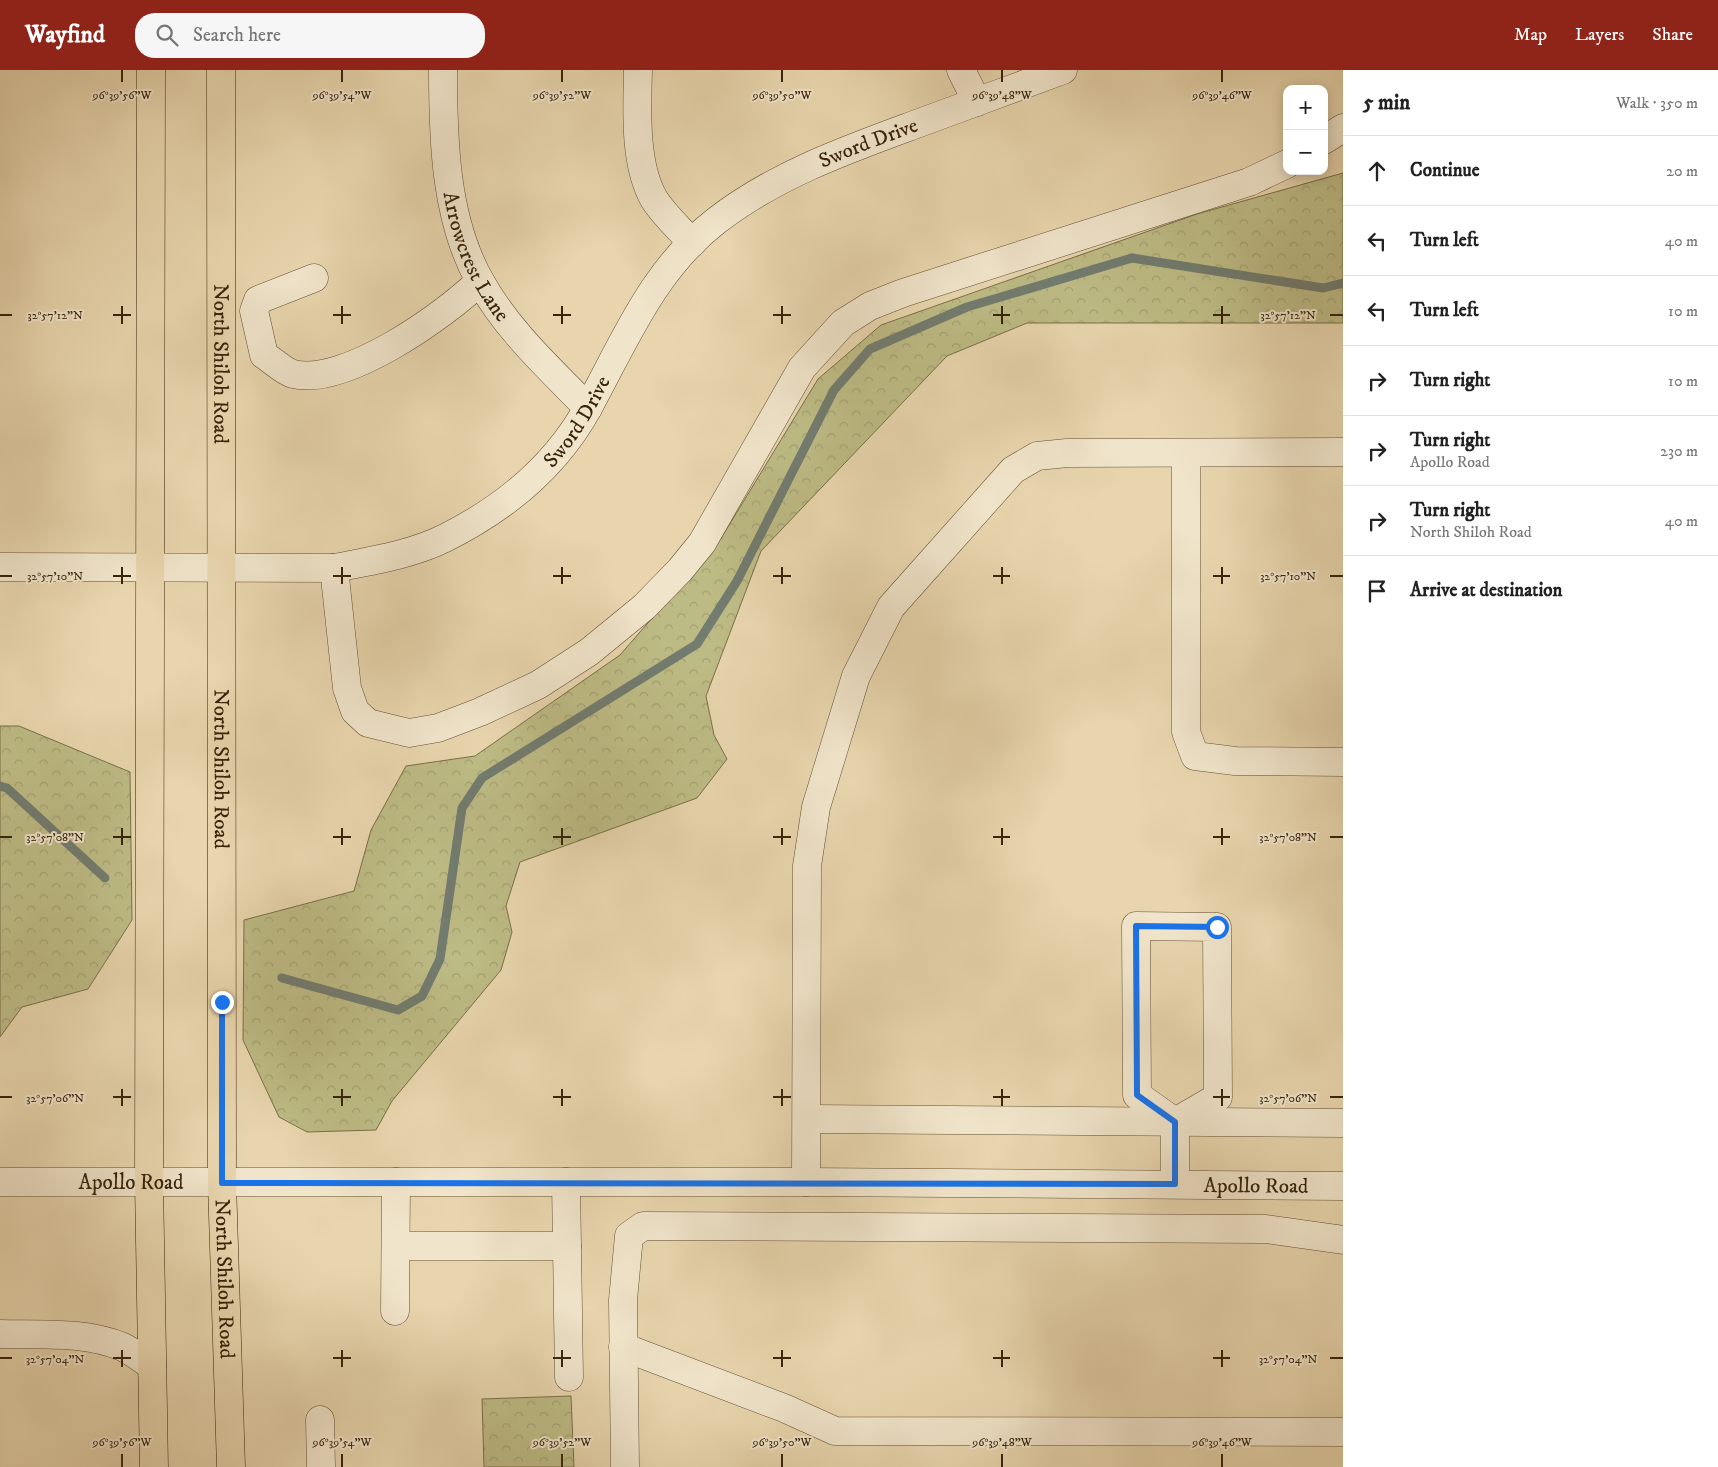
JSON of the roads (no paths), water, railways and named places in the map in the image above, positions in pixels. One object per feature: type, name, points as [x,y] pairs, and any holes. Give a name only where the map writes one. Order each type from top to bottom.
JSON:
[{"type":"main road","points":[[151,70],[149,1183],[154,1467]]},
{"type":"main road","name":"North Shiloh Road","points":[[221,70],[223,567],[222,1183],[231,1467]]},
{"type":"street","name":"Arrowcrest Lane","points":[[443,70],[447,167],[459,231],[480,281],[520,338],[588,408]]},
{"type":"street","points":[[638,70],[637,102],[642,169],[655,199],[692,243]]},
{"type":"street","points":[[962,70],[977,102]]},
{"type":"street","name":"Sword Drive","points":[[0,567],[334,568],[383,559],[444,539],[491,511],[526,485],[560,451],[588,408],[656,283],[692,243],[715,222],[745,200],[828,156],[1063,70]]},
{"type":"street","points":[[1328,137],[1343,128]]},
{"type":"street","points":[[334,568],[347,688],[354,711],[368,724],[409,733],[438,728],[480,712],[538,684],[589,652],[644,608],[680,570],[702,543],[802,368],[844,323],[870,306],[903,293],[1248,182],[1283,166]]},
{"type":"street","points":[[314,278],[258,300],[254,311],[264,355],[292,374],[325,374],[354,365],[394,343],[458,302],[480,281]]},
{"type":"street","points":[[806,1182],[808,1119],[808,866],[816,807],[856,676],[891,607],[1013,470],[1037,456],[1067,453],[1343,452]]},
{"type":"street","points":[[1186,454],[1186,732],[1196,756],[1235,761],[1343,762]]},
{"type":"street","points":[[1136,926],[1217,927],[1218,1097],[1175,1122],[1137,1095],[1136,926]]},
{"type":"street","points":[[808,1119],[1343,1123]]},
{"type":"street","points":[[1175,1122],[1175,1184]]},
{"type":"street","name":"Apollo Road","points":[[0,1182],[806,1182],[1343,1186]]},
{"type":"street","points":[[395,1310],[396,1182]]},
{"type":"street","points":[[566,1182],[570,1377]]},
{"type":"street","points":[[625,1467],[623,1300],[629,1236],[643,1226],[1266,1229],[1343,1240]]},
{"type":"street","points":[[396,1246],[567,1246]]},
{"type":"street","points":[[0,1334],[78,1335],[94,1338],[125,1348],[152,1366]]},
{"type":"street","points":[[623,1347],[784,1408],[835,1431],[1343,1432]]},
{"type":"street","points":[[320,1420],[320,1467]]},
{"type":"waterway","points":[[282,978],[398,1010],[422,996],[440,959],[462,808],[482,778],[697,644],[737,581],[834,390],[870,349],[967,307],[1132,258],[1323,288],[1343,283]]},
{"type":"waterway","points":[[0,786],[7,788],[105,878]]}]
